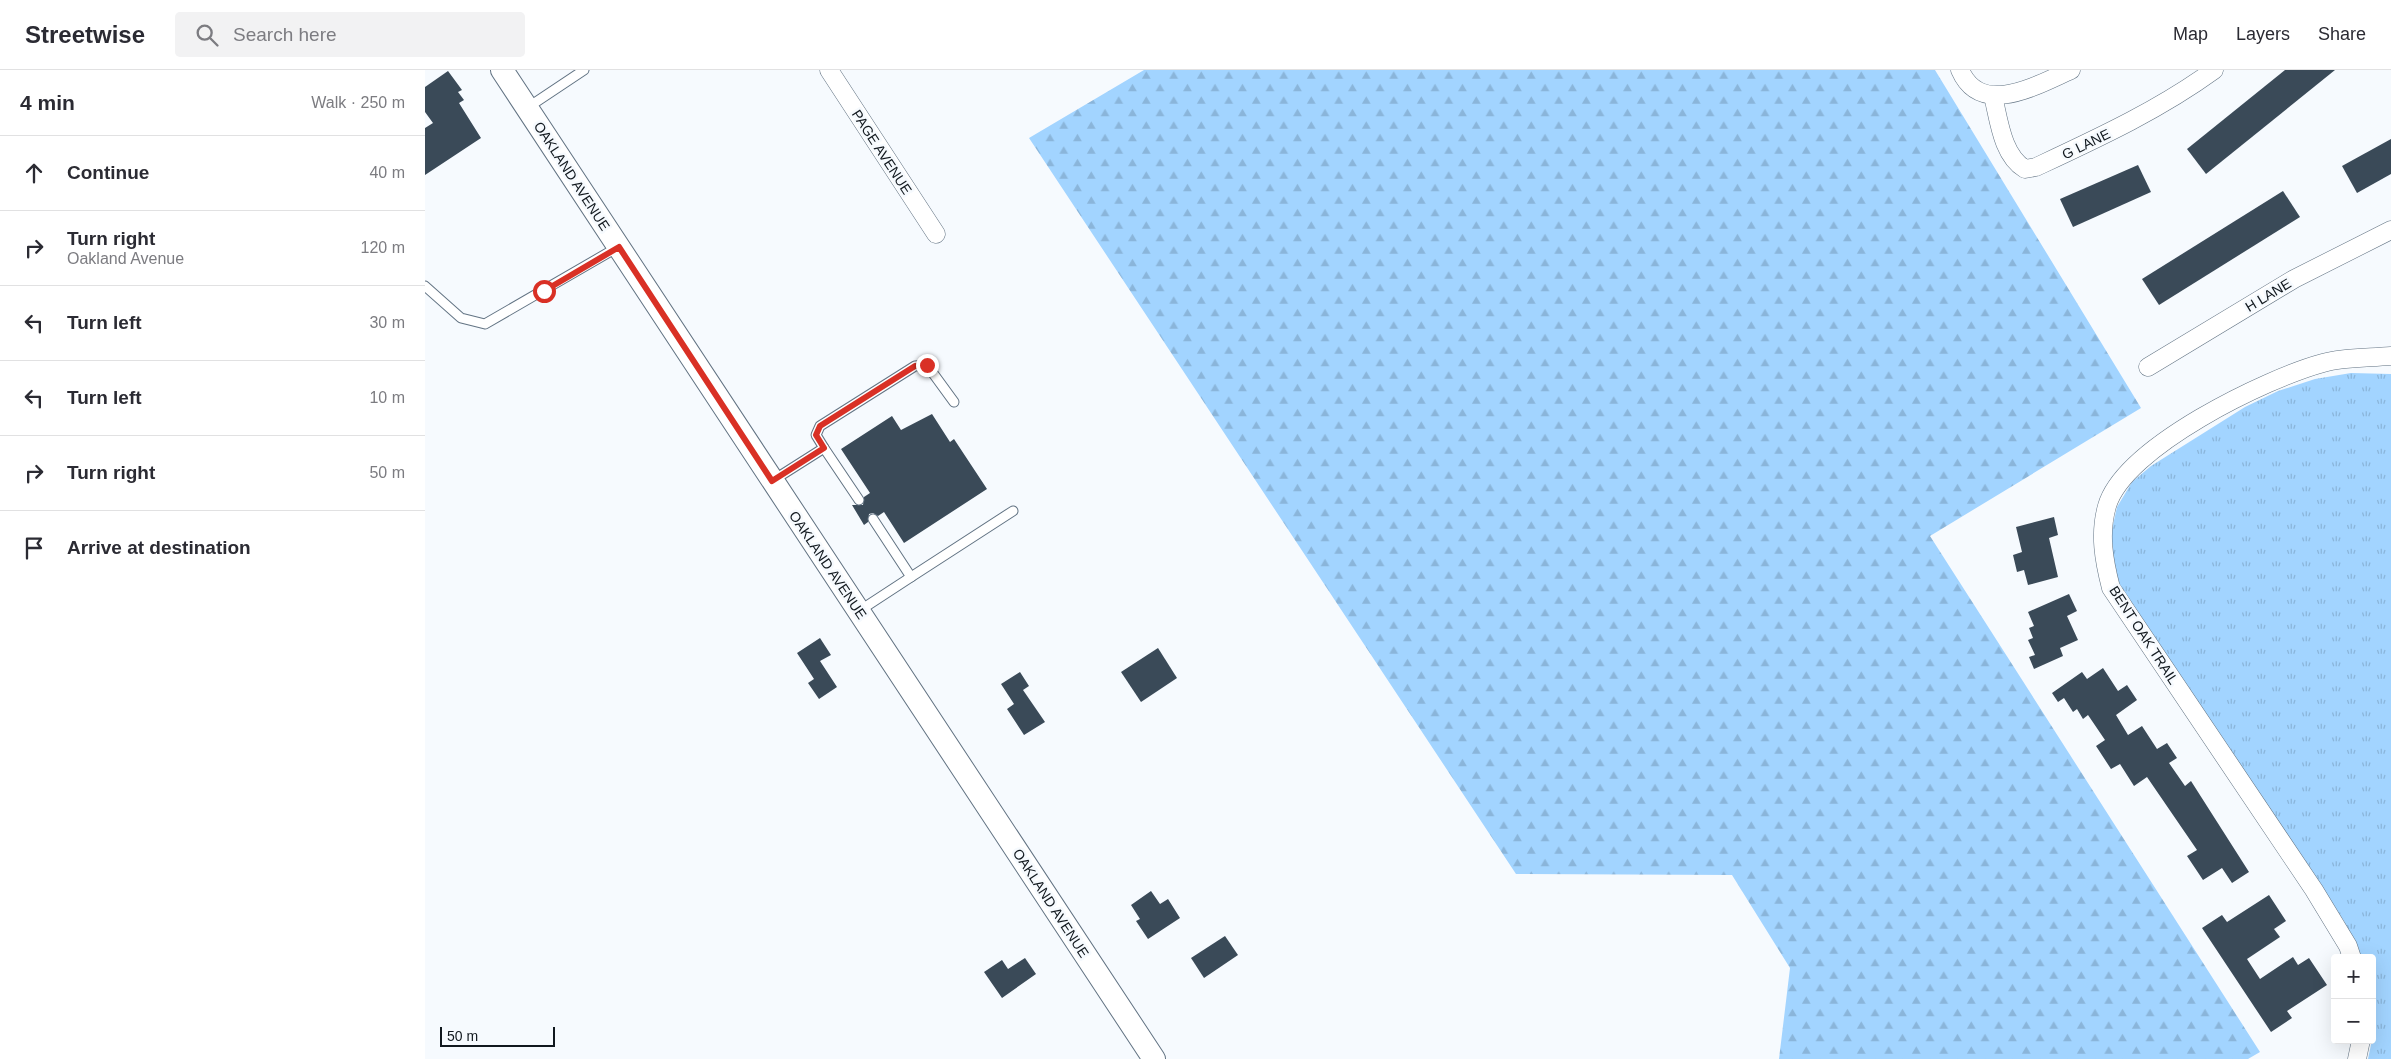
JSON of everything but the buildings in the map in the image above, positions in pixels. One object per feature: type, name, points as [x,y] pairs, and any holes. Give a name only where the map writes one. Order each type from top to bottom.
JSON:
[{"type":"street","name":"OAKLAND AVENUE","points":[[502,70],[1154,1059]]},
{"type":"street","name":"PAGE AVENUE","points":[[829,70],[936,234]]},
{"type":"street","points":[[1960,70],[1965,81],[1971,87],[1993,96],[2013,93],[2071,70]]},
{"type":"street","name":"G LANE","points":[[1993,96],[1998,125],[2004,139],[2016,163],[2025,169],[2036,167],[2139,118],[2189,88],[2214,70]]},
{"type":"street","name":"H LANE","points":[[2148,367],[2293,279],[2391,230]]},
{"type":"street","name":"BENT OAK TRAIL","points":[[2351,954],[2348,946],[2313,890],[2111,588],[2102,539],[2108,505],[2125,476],[2165,442],[2247,391],[2284,375],[2325,362],[2391,356]]},
{"type":"street","points":[[2357,1059],[2360,1044]]},
{"type":"lane","points":[[527,108],[584,70]]},
{"type":"lane","points":[[425,286],[461,318],[485,324],[619,247]]},
{"type":"lane","points":[[859,500],[816,435],[820,426],[915,366],[927,365],[954,402]]},
{"type":"lane","points":[[772,481],[824,448]]},
{"type":"lane","points":[[859,611],[1013,511]]},
{"type":"lane","points":[[873,519],[911,578]]},
{"type":"green space","points":[[1144,70],[1935,70],[2141,408],[1930,536],[2260,1052],[2248,1059],[1779,1059],[1790,968],[1732,875],[1516,874],[1029,138]]},
{"type":"green space","points":[[2351,373],[2391,374],[2391,1059],[2368,1059],[2371,1044],[2376,1044],[2376,954],[2358,954],[2344,921],[2120,585],[2112,561],[2111,534],[2117,507],[2132,482],[2151,466],[2245,407],[2278,391],[2315,379]]},
{"type":"route","points":[[544,291],[619,247],[772,481],[824,448],[816,435],[820,426],[915,366],[927,365]]}]
